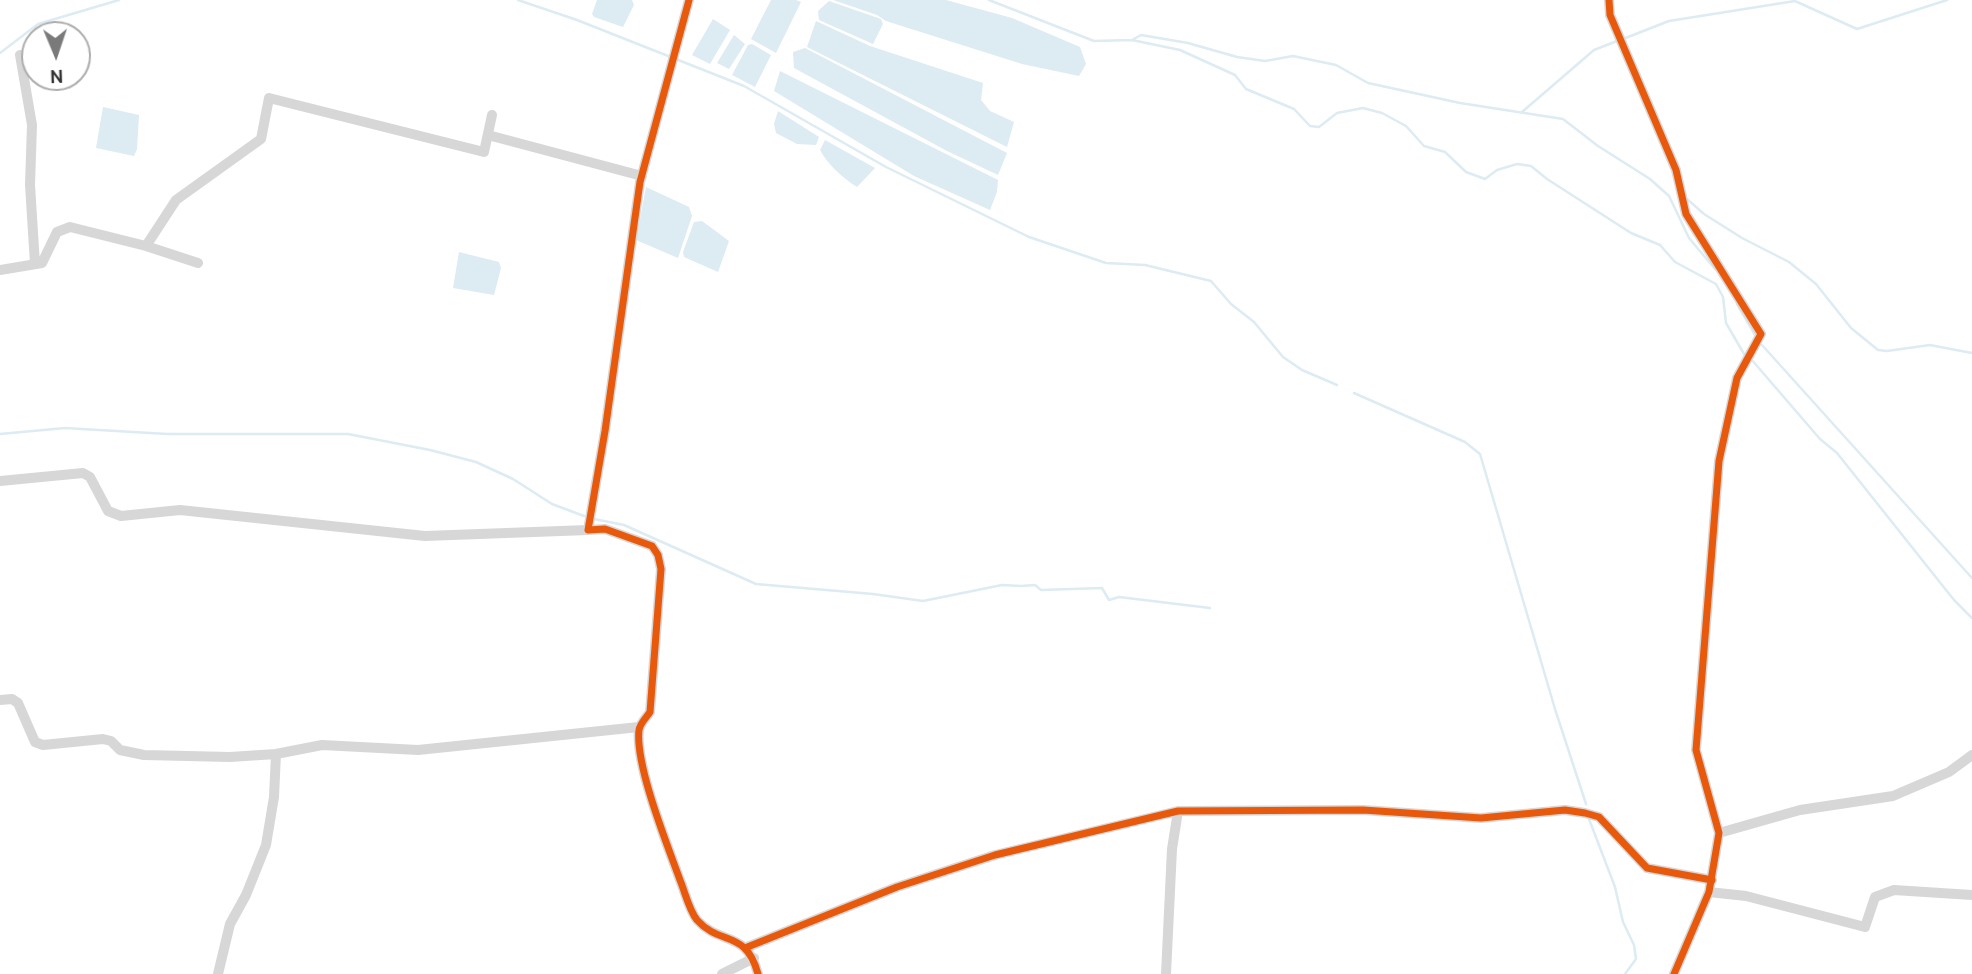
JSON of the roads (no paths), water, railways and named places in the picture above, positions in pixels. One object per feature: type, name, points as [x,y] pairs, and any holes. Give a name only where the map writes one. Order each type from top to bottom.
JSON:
[{"type":"street","points":[[588,530],[642,176],[689,0]]},
{"type":"street","points":[[1608,0],[1609,15],[1676,170],[1686,214],[1761,334],[1737,377],[1719,461],[1696,750],[1719,833],[1709,892],[1674,974]]},
{"type":"street","points":[[20,55],[32,125],[30,185],[34,264]]},
{"type":"street","points":[[146,246],[176,200],[261,139],[269,98],[484,152],[492,115]]},
{"type":"street","points":[[488,135],[642,176]]},
{"type":"street","points":[[0,270],[42,263],[57,232],[70,227],[146,246],[198,263]]},
{"type":"street","points":[[0,481],[83,473],[90,477],[108,511],[121,516],[180,510],[425,536],[605,529],[652,546],[658,555],[661,569],[650,712],[639,727],[640,753],[659,820],[695,918],[709,930],[733,939],[745,948],[754,958],[758,974]]},
{"type":"street","points":[[0,700],[12,699],[18,703],[35,742],[43,746],[103,739],[111,741],[120,750],[144,755],[230,757],[276,754],[322,745],[418,750],[639,727]]},
{"type":"street","points":[[218,974],[230,924],[246,895],[266,845],[274,797],[276,754]]},
{"type":"street","points":[[1719,833],[1800,810],[1892,796],[1949,772],[1972,755]]},
{"type":"street","points":[[745,948],[897,887],[995,855],[1178,811],[1363,810],[1481,818],[1566,810],[1599,817],[1647,868],[1712,880]]},
{"type":"street","points":[[1166,974],[1172,849],[1178,811]]},
{"type":"street","points":[[1709,892],[1746,896],[1865,927],[1875,897],[1894,890],[1972,895]]},
{"type":"street","points":[[722,974],[754,958]]},
{"type":"waterway","points":[[0,53],[38,24],[119,0]]},
{"type":"waterway","points":[[518,0],[577,20],[744,86],[886,167],[1029,237],[1106,263],[1145,265],[1211,281],[1231,304],[1254,322],[1283,357],[1302,370],[1337,385]]},
{"type":"waterway","points":[[989,0],[1094,41],[1132,40],[1180,50],[1235,75],[1246,89],[1294,109],[1310,126],[1319,127],[1337,113],[1363,108],[1382,113],[1406,126],[1424,146],[1445,152],[1466,172],[1485,179],[1497,170],[1517,164],[1531,166],[1631,233],[1660,245],[1675,262],[1716,284],[1723,297],[1726,323],[1744,354]]},
{"type":"waterway","points":[[1623,39],[1669,21],[1795,1],[1857,29],[1947,0]]},
{"type":"waterway","points":[[1132,40],[1141,35],[1265,61],[1293,56],[1336,65],[1368,83],[1460,103],[1563,119],[1598,146],[1650,179],[1669,196],[1689,238],[1715,269]]},
{"type":"waterway","points":[[1522,112],[1594,50],[1617,41]]},
{"type":"waterway","points":[[1687,199],[1704,214],[1742,238],[1789,262],[1816,284],[1851,328],[1878,350],[1930,345],[1972,353]]},
{"type":"waterway","points":[[1737,304],[1755,335]]},
{"type":"waterway","points":[[1762,345],[1972,578]]},
{"type":"waterway","points":[[1751,359],[1820,439],[1837,453],[1954,600],[1972,618]]},
{"type":"waterway","points":[[1354,393],[1465,442],[1480,454],[1555,709],[1586,804]]},
{"type":"waterway","points":[[0,434],[65,428],[167,434],[348,434],[476,462],[513,479],[552,504],[584,516]]},
{"type":"waterway","points":[[594,519],[624,525],[756,584],[923,601],[1002,585],[1035,585],[1041,590],[1102,588],[1109,600],[1119,597],[1210,608]]},
{"type":"waterway","points":[[1589,819],[1615,887],[1623,922],[1634,945],[1636,959],[1625,974]]}]
